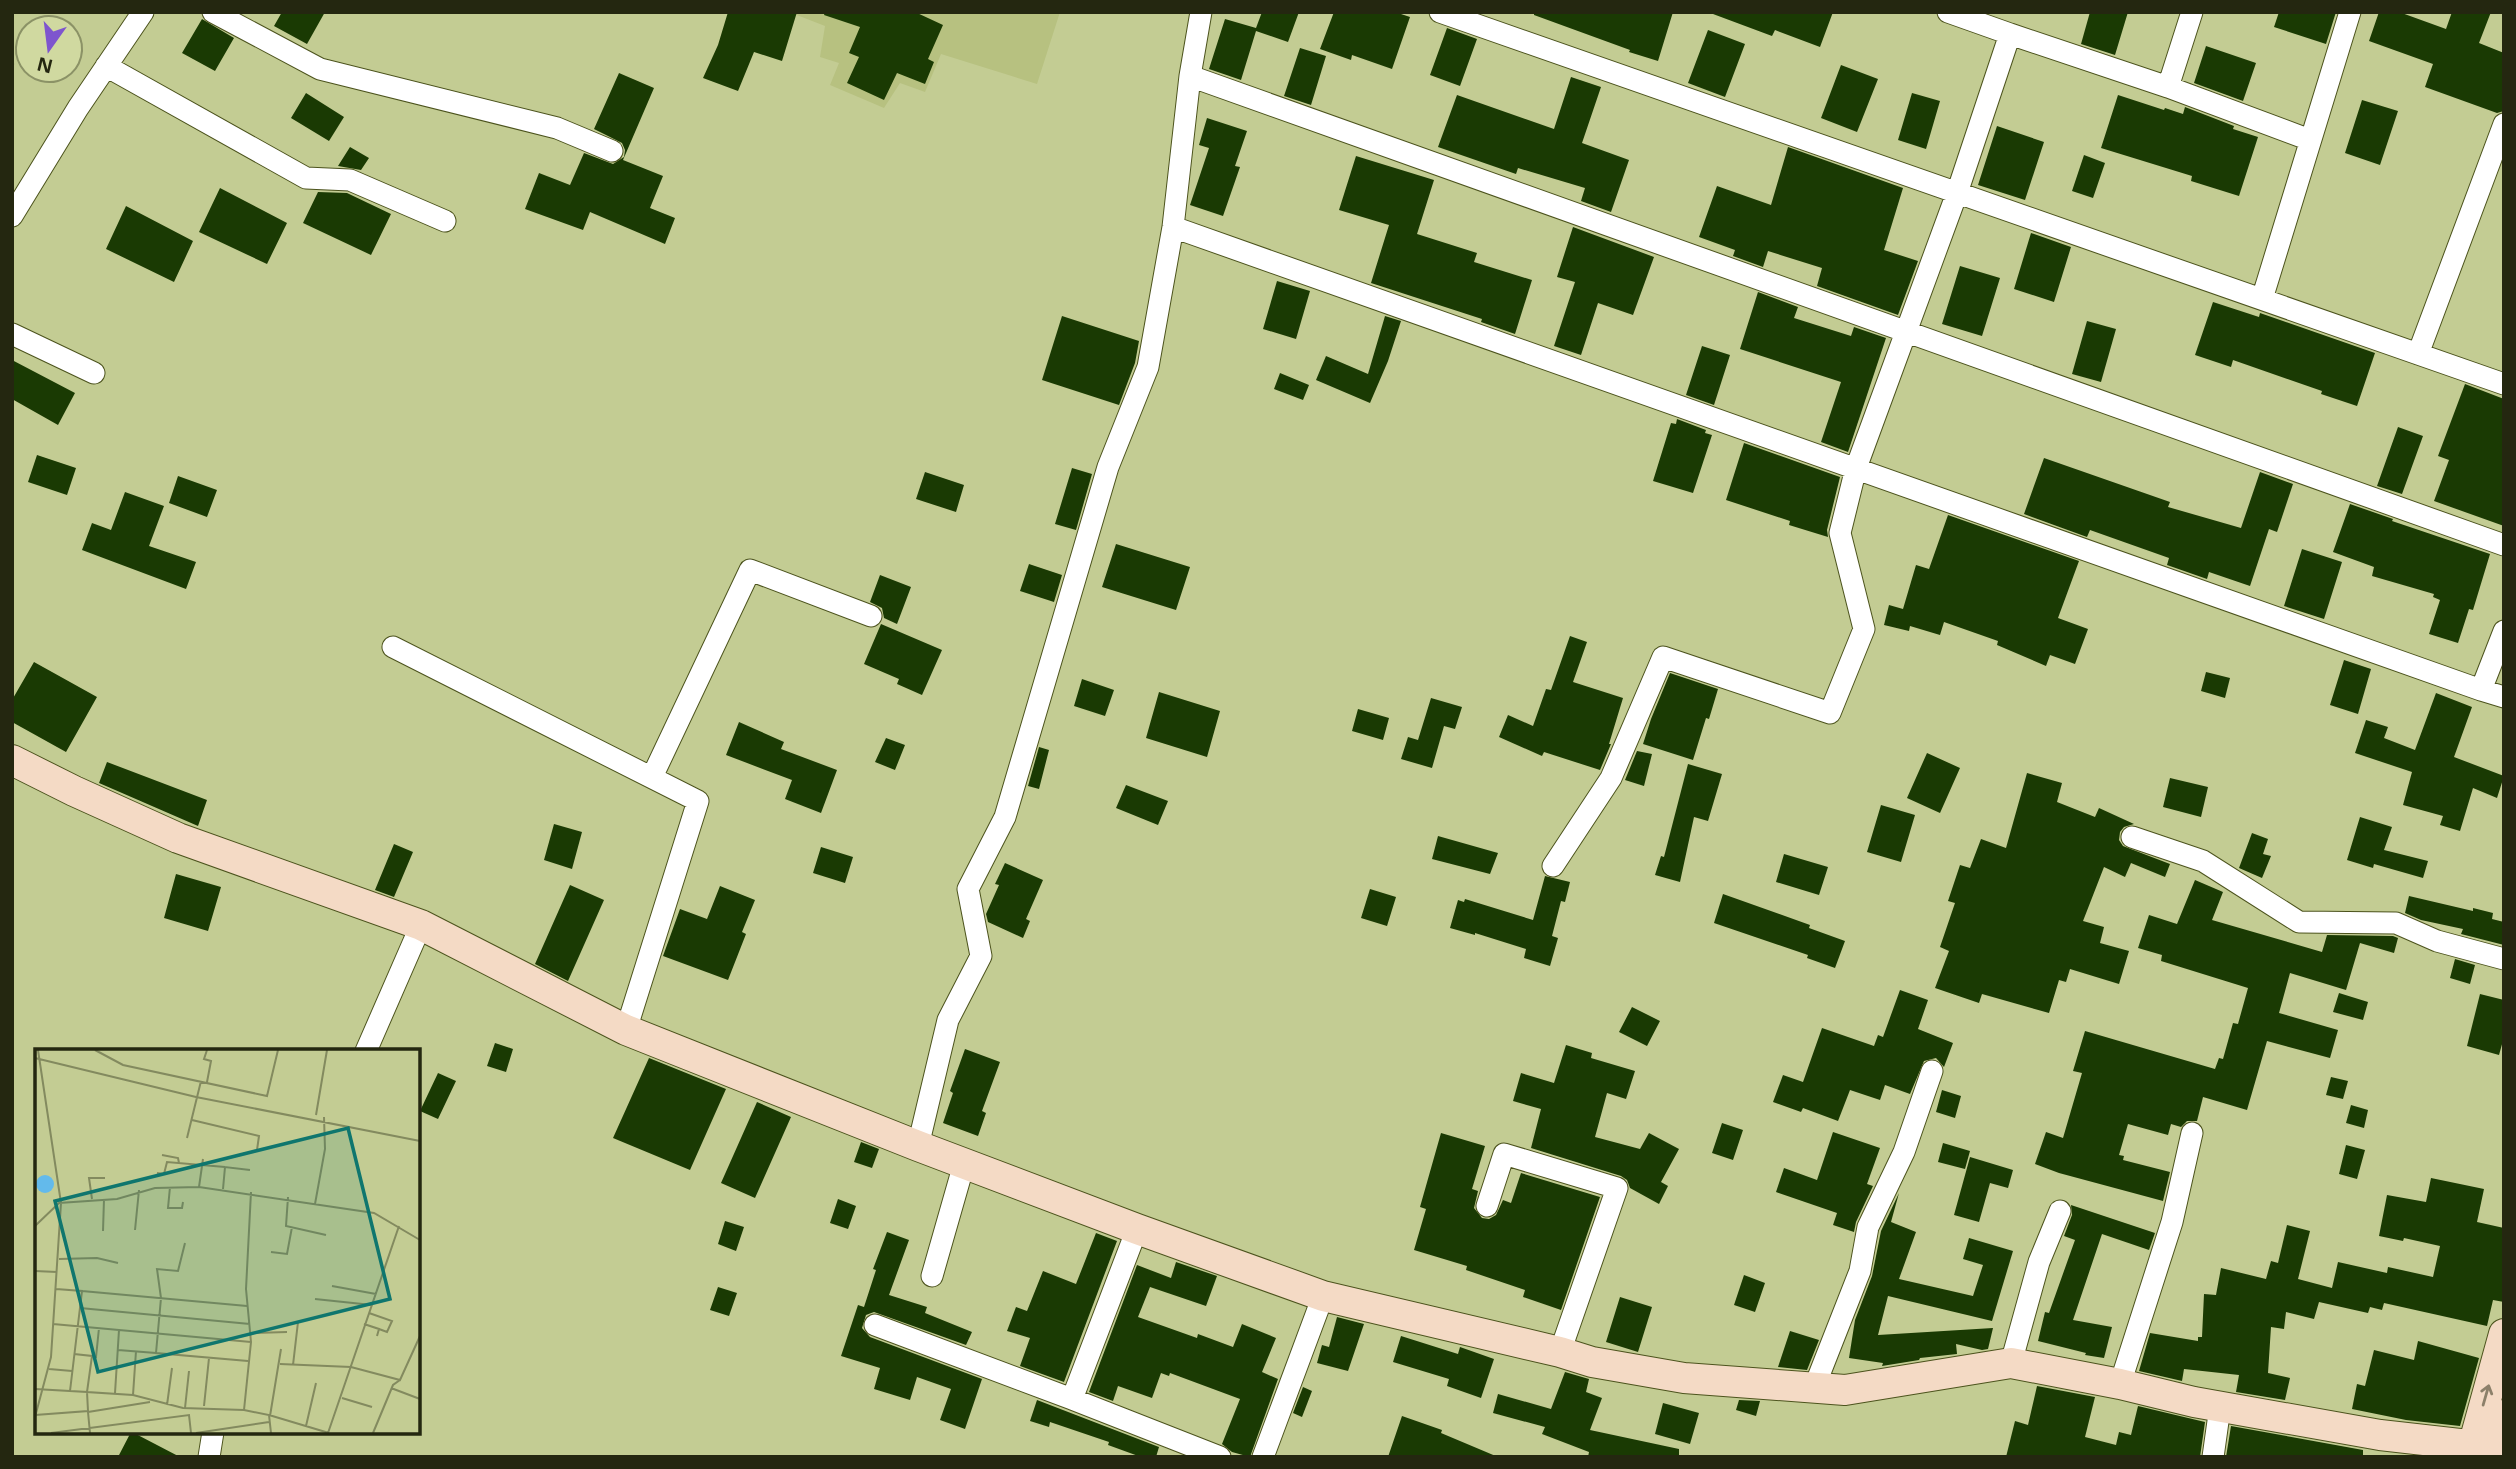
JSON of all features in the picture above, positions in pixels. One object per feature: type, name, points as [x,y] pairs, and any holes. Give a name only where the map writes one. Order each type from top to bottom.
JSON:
[{"type":"street","points":[[12,216],[78,108],[143,12]]},
{"type":"street","points":[[213,12],[320,69],[557,128],[612,151]]},
{"type":"street","points":[[918,1146],[948,1020],[981,956],[968,889],[1005,817],[1108,467],[1148,367],[1173,227],[1190,76],[1201,12]]},
{"type":"street","points":[[1440,12],[2504,384]]},
{"type":"street","points":[[1948,12],[2310,140]]},
{"type":"street","points":[[2168,88],[2192,12]]},
{"type":"street","points":[[2262,299],[2350,12]]},
{"type":"street","points":[[1553,866],[1611,778],[1663,657],[1830,713],[1864,629],[1840,533],[1856,468],[1957,193],[2010,34]]},
{"type":"street","points":[[106,66],[306,178],[350,180],[445,221]]},
{"type":"street","points":[[1190,76],[2504,545]]},
{"type":"street","points":[[2418,354],[2504,124]]},
{"type":"street","points":[[1173,227],[2504,696]]},
{"type":"street","points":[[12,334],[94,373]]},
{"type":"street","points":[[652,777],[750,570],[871,616]]},
{"type":"street","points":[[2481,690],[2504,631]]},
{"type":"street","points":[[393,647],[698,801],[626,1030]]},
{"type":"street","points":[[12,760],[75,792],[178,838],[421,925],[626,1030],[964,1164],[1323,1296],[1592,1362],[1684,1378],[1845,1390],[2011,1363],[2220,1407],[2380,1435],[2487,1450]]},
{"type":"street","points":[[2132,837],[2203,862],[2299,922],[2396,923],[2437,941],[2504,959]]},
{"type":"street","points":[[367,1049],[421,925]]},
{"type":"street","points":[[1814,1388],[1860,1271],[1868,1227],[1904,1152],[1932,1071]]},
{"type":"street","points":[[2120,1384],[2172,1222],[2192,1133]]},
{"type":"street","points":[[1487,1206],[1504,1154],[1617,1188],[1560,1352]]},
{"type":"street","points":[[932,1276],[964,1164]]},
{"type":"street","points":[[2011,1363],[2039,1262],[2060,1211]]},
{"type":"street","points":[[1072,1399],[1136,1229]]},
{"type":"street","points":[[1263,1457],[1323,1296]]},
{"type":"street","points":[[875,1325],[1220,1457]]},
{"type":"street","points":[[2487,1450],[2504,1334]]},
{"type":"street","points":[[2213,1457],[2220,1407]]},
{"type":"street","points":[[2487,1450],[2504,1415]]},
{"type":"street","points":[[209,1457],[213,1434]]},
{"type":"shaded area","points":[[789,12],[1060,12],[1037,84],[941,54],[925,92],[900,83],[884,108],[830,85],[839,63],[820,57],[825,26]]},
{"type":"building","points":[[282,12],[325,12],[307,44],[274,26]]},
{"type":"building","points":[[728,12],[797,12],[782,61],[754,52],[738,91],[703,78],[718,45]]},
{"type":"building","points":[[825,12],[915,12],[943,25],[928,59],[934,62],[925,84],[897,73],[884,100],[847,83],[859,57],[849,53],[860,27],[824,15]]},
{"type":"building","points":[[1262,12],[1299,12],[1288,42],[1256,31],[1241,80],[1209,69],[1225,19],[1256,28]]},
{"type":"building","points":[[1334,12],[1395,12],[1410,17],[1392,69],[1352,55],[1351,60],[1320,49]]},
{"type":"building","points":[[1534,12],[1673,12],[1658,61],[1534,15]]},
{"type":"building","points":[[1713,12],[1833,12],[1820,47],[1775,30],[1772,36]]},
{"type":"building","points":[[2090,12],[2128,12],[2115,55],[2081,44]]},
{"type":"building","points":[[2279,12],[2336,12],[2326,44],[2274,27]]},
{"type":"building","points":[[2379,12],[2399,12],[2446,29],[2452,12],[2491,12],[2479,43],[2504,53],[2504,111],[2497,113],[2425,87],[2433,64],[2369,41]]},
{"type":"building","points":[[202,19],[234,38],[215,71],[182,53]]},
{"type":"building","points":[[1447,28],[1477,39],[1460,86],[1430,75]]},
{"type":"building","points":[[1708,30],[1745,44],[1725,97],[1688,83]]},
{"type":"building","points":[[2206,46],[2256,63],[2243,101],[2194,83]]},
{"type":"building","points":[[1300,48],[1326,56],[1311,105],[1284,96]]},
{"type":"building","points":[[1841,65],[1878,79],[1857,132],[1821,118]]},
{"type":"building","points":[[619,73],[654,88],[623,160],[663,176],[650,208],[675,218],[665,244],[590,212],[583,230],[525,209],[539,173],[570,185],[584,153],[613,164],[624,157],[622,143],[594,129]]},
{"type":"building","points":[[1571,77],[1601,87],[1582,143],[1629,160],[1611,212],[1581,201],[1585,188],[1518,168],[1516,174],[1438,147],[1457,95],[1554,129]]},
{"type":"building","points":[[306,93],[344,117],[329,141],[291,118]]},
{"type":"building","points":[[1912,93],[1940,101],[1926,149],[1898,140]]},
{"type":"building","points":[[2118,95],[2183,114],[2185,107],[2234,126],[2233,129],[2258,137],[2239,196],[2191,181],[2192,176],[2101,148]]},
{"type":"building","points":[[2362,100],[2398,111],[2380,165],[2345,153]]},
{"type":"building","points":[[1207,118],[1247,131],[1235,166],[1240,167],[1223,216],[1190,205],[1209,148],[1199,145]]},
{"type":"building","points":[[1997,126],[2044,142],[2025,200],[1978,185]]},
{"type":"building","points":[[350,147],[369,158],[361,170],[338,166]]},
{"type":"building","points":[[1788,147],[1903,188],[1884,250],[1918,261],[1898,315],[1817,286],[1822,268],[1768,251],[1763,267],[1733,256],[1735,250],[1699,237],[1717,186],[1771,205]]},
{"type":"building","points":[[2084,155],[2105,163],[2093,198],[2072,191]]},
{"type":"building","points":[[1356,156],[1434,180],[1417,234],[1477,253],[1474,262],[1532,280],[1515,334],[1481,322],[1482,319],[1371,283],[1389,225],[1339,210]]},
{"type":"building","points":[[220,188],[287,223],[267,264],[199,232]]},
{"type":"building","points":[[318,192],[347,193],[391,214],[371,255],[303,223]]},
{"type":"building","points":[[126,206],[193,241],[174,282],[106,249]]},
{"type":"building","points":[[1573,227],[1654,257],[1633,315],[1598,303],[1581,355],[1554,346],[1575,282],[1557,277]]},
{"type":"building","points":[[2031,233],[2071,247],[2054,302],[2014,289]]},
{"type":"building","points":[[1960,266],[2000,278],[1982,336],[1942,324]]},
{"type":"building","points":[[1277,281],[1310,291],[1296,339],[1263,329]]},
{"type":"building","points":[[1758,292],[1798,307],[1794,318],[1851,336],[1854,327],[1886,338],[1848,452],[1821,442],[1841,382],[1740,349]]},
{"type":"building","points":[[2213,302],[2259,317],[2260,313],[2375,353],[2357,406],[2233,360],[2231,367],[2195,355]]},
{"type":"building","points":[[1062,316],[1139,341],[1135,363],[1119,405],[1042,380]]},
{"type":"building","points":[[1385,316],[1401,321],[1370,403],[1316,380],[1326,356],[1368,374]]},
{"type":"building","points":[[2087,321],[2116,329],[2101,382],[2072,374]]},
{"type":"building","points":[[1702,346],[1730,355],[1714,405],[1686,395]]},
{"type":"building","points":[[12,360],[75,393],[58,425],[12,399]]},
{"type":"building","points":[[1280,373],[1309,385],[1303,400],[1274,389]]},
{"type":"building","points":[[2465,384],[2504,399],[2504,526],[2434,501],[2449,460],[2438,456]]},
{"type":"building","points":[[1677,419],[1712,435],[1693,493],[1653,481],[1671,423],[1676,424]]},
{"type":"building","points":[[2398,427],[2423,436],[2402,494],[2377,486]]},
{"type":"building","points":[[1744,443],[1840,477],[1827,530],[1828,537],[1726,500]]},
{"type":"building","points":[[37,455],[76,468],[67,495],[28,482]]},
{"type":"building","points":[[2044,458],[2170,502],[2168,507],[2241,528],[2260,472],[2293,484],[2277,532],[2269,529],[2250,586],[2209,572],[2207,579],[2167,565],[2169,558],[2090,530],[2087,537],[2024,514]]},
{"type":"building","points":[[1072,468],[1092,474],[1076,530],[1055,524]]},
{"type":"building","points":[[925,472],[964,485],[956,512],[916,499]]},
{"type":"building","points":[[178,476],[217,490],[207,517],[169,503]]},
{"type":"building","points":[[125,492],[164,506],[149,546],[196,562],[186,589],[82,550],[92,523],[111,530]]},
{"type":"building","points":[[2350,504],[2490,554],[2473,610],[2469,609],[2458,643],[2429,634],[2440,600],[2433,597],[2434,594],[2372,576],[2374,567],[2333,552]]},
{"type":"building","points":[[1948,515],[2079,561],[2058,618],[2088,629],[2075,664],[2050,655],[2046,666],[1997,645],[1998,641],[1944,622],[1940,635],[1910,626],[1909,631],[1884,625],[1889,605],[1903,609],[1916,565],[1929,569]]},
{"type":"building","points":[[1116,544],[1190,567],[1176,610],[1102,587]]},
{"type":"building","points":[[2302,549],[2342,562],[2324,619],[2284,606]]},
{"type":"building","points":[[1029,564],[1062,575],[1054,602],[1020,591]]},
{"type":"building","points":[[880,575],[911,587],[897,624],[884,618],[882,608],[870,602]]},
{"type":"building","points":[[881,624],[942,650],[922,695],[897,684],[899,679],[864,664]]},
{"type":"building","points":[[1570,636],[1587,642],[1573,682],[1623,698],[1611,744],[1600,770],[1544,752],[1542,756],[1499,737],[1508,715],[1533,726],[1546,689],[1551,690]]},
{"type":"building","points":[[2344,660],[2371,669],[2358,714],[2330,705]]},
{"type":"building","points":[[34,662],[97,697],[66,752],[12,722],[12,700]]},
{"type":"building","points":[[2206,672],[2230,678],[2225,698],[2201,691]]},
{"type":"building","points":[[1670,673],[1718,689],[1693,760],[1643,744]]},
{"type":"building","points":[[1082,679],[1114,690],[1105,716],[1074,706]]},
{"type":"building","points":[[1159,692],[1220,711],[1207,757],[1146,738]]},
{"type":"building","points":[[2436,693],[2472,707],[2454,757],[2504,776],[2497,798],[2473,788],[2460,831],[2440,825],[2443,816],[2403,805],[2412,772],[2355,753],[2366,720],[2388,727],[2384,738],[2415,750]]},
{"type":"building","points":[[1431,698],[1462,707],[1455,729],[1444,726],[1432,768],[1401,759],[1408,737],[1418,740]]},
{"type":"building","points":[[1358,709],[1389,718],[1383,740],[1352,731]]},
{"type":"building","points":[[739,722],[784,742],[781,749],[837,770],[821,813],[785,799],[792,780],[726,755]]},
{"type":"building","points":[[886,738],[905,745],[895,770],[875,762]]},
{"type":"building","points":[[1039,747],[1049,750],[1039,789],[1028,786]]},
{"type":"building","points":[[1637,751],[1652,754],[1644,786],[1625,780]]},
{"type":"building","points":[[1927,753],[1960,768],[1940,813],[1907,798]]},
{"type":"building","points":[[107,762],[207,800],[198,826],[99,783]]},
{"type":"building","points":[[1688,764],[1722,774],[1708,821],[1694,817],[1680,882],[1655,875],[1661,856],[1664,857]]},
{"type":"building","points":[[2027,773],[2062,783],[2057,802],[2095,817],[2099,808],[2134,824],[2124,827],[2120,832],[2119,840],[2123,846],[2170,864],[2165,877],[2131,863],[2125,877],[2104,867],[2083,921],[2104,927],[2100,943],[2129,951],[2119,984],[2070,969],[2066,982],[2059,980],[2049,1013],[1982,994],[1979,1003],[1935,988],[1949,951],[1940,947],[1955,903],[1948,901],[1960,865],[1970,868],[1981,839],[2006,848]]},
{"type":"building","points":[[2170,778],[2208,787],[2201,817],[2163,807]]},
{"type":"building","points":[[1126,785],[1168,801],[1158,825],[1116,808]]},
{"type":"building","points":[[1881,805],[1915,815],[1901,862],[1867,852]]},
{"type":"building","points":[[2360,817],[2392,827],[2384,850],[2428,861],[2423,878],[2374,864],[2373,868],[2347,860]]},
{"type":"building","points":[[554,824],[582,832],[572,869],[544,860]]},
{"type":"building","points":[[2252,833],[2268,839],[2263,854],[2271,856],[2262,878],[2239,868]]},
{"type":"building","points":[[1438,836],[1498,853],[1490,874],[1432,859]]},
{"type":"building","points":[[394,844],[413,852],[394,897],[375,890]]},
{"type":"building","points":[[821,847],[853,857],[845,883],[813,873]]},
{"type":"building","points":[[1784,854],[1828,867],[1819,895],[1776,882]]},
{"type":"building","points":[[1005,863],[1043,880],[1026,919],[1030,921],[1023,938],[988,922],[986,914]]},
{"type":"building","points":[[176,874],[221,887],[208,931],[164,918]]},
{"type":"building","points":[[1545,876],[1570,882],[1565,902],[1561,901],[1552,936],[1558,938],[1550,966],[1524,958],[1526,949],[1450,928],[1458,900],[1464,902],[1465,899],[1533,920]]},
{"type":"building","points":[[2195,880],[2223,892],[2212,920],[2322,952],[2327,935],[2393,936],[2398,938],[2394,953],[2360,943],[2346,990],[2290,973],[2279,1013],[2338,1030],[2330,1058],[2267,1041],[2247,1110],[2203,1097],[2197,1121],[2187,1121],[2181,1127],[2171,1124],[2168,1135],[2128,1124],[2119,1155],[2124,1156],[2123,1160],[2170,1172],[2163,1201],[2035,1164],[2046,1132],[2063,1138],[2082,1073],[2073,1071],[2085,1031],[2215,1069],[2219,1058],[2223,1059],[2233,1023],[2238,1024],[2248,988],[2161,961],[2162,955],[2138,948],[2149,915],[2177,924]]},
{"type":"building","points":[[570,885],[604,900],[568,981],[535,964]]},
{"type":"building","points":[[720,886],[755,900],[742,932],[746,934],[728,980],[663,956],[680,909],[707,919]]},
{"type":"building","points":[[1370,889],[1396,897],[1387,926],[1361,918]]},
{"type":"building","points":[[1723,894],[1810,925],[1809,928],[1845,941],[1835,968],[1807,958],[1808,955],[1714,923]]},
{"type":"building","points":[[2409,896],[2493,913],[2492,919],[2504,922],[2504,945],[2461,934],[2463,929],[2421,920],[2405,913]]},
{"type":"building","points":[[2455,959],[2475,965],[2470,984],[2450,978]]},
{"type":"building","points":[[1900,990],[1928,1000],[1918,1029],[1953,1043],[1944,1067],[1936,1058],[1924,1061],[1910,1094],[1885,1085],[1880,1100],[1850,1090],[1838,1121],[1803,1108],[1801,1112],[1773,1102],[1783,1075],[1803,1082],[1822,1028],[1874,1046],[1878,1035],[1883,1037]]},
{"type":"building","points":[[2339,993],[2368,1002],[2363,1020],[2333,1012]]},
{"type":"building","points":[[2480,994],[2504,1000],[2504,1037],[2499,1055],[2467,1046]]},
{"type":"building","points":[[1632,1007],[1660,1021],[1647,1046],[1619,1032]]},
{"type":"building","points":[[495,1043],[513,1049],[506,1072],[487,1066]]},
{"type":"building","points":[[1566,1045],[1592,1053],[1591,1058],[1635,1071],[1626,1099],[1607,1093],[1595,1137],[1640,1149],[1649,1133],[1679,1149],[1661,1182],[1668,1186],[1659,1204],[1630,1188],[1627,1180],[1621,1176],[1531,1148],[1541,1109],[1513,1101],[1521,1073],[1554,1083]]},
{"type":"building","points":[[965,1049],[1000,1062],[982,1111],[986,1113],[978,1136],[943,1123],[953,1093],[950,1091]]},
{"type":"building","points":[[649,1058],[726,1089],[690,1170],[613,1138]]},
{"type":"building","points":[[438,1073],[456,1081],[438,1119],[420,1111]]},
{"type":"building","points":[[2331,1077],[2348,1081],[2343,1099],[2326,1095]]},
{"type":"building","points":[[1942,1090],[1961,1096],[1955,1118],[1936,1112]]},
{"type":"building","points":[[757,1102],[791,1117],[755,1198],[721,1183]]},
{"type":"building","points":[[2351,1105],[2368,1110],[2364,1128],[2346,1123]]},
{"type":"building","points":[[1722,1123],[1743,1130],[1733,1160],[1712,1153]]},
{"type":"building","points":[[1833,1132],[1880,1148],[1867,1184],[1873,1186],[1854,1232],[1833,1225],[1837,1213],[1776,1192],[1784,1168],[1817,1180]]},
{"type":"building","points":[[1441,1133],[1485,1146],[1472,1189],[1478,1191],[1474,1208],[1482,1218],[1489,1219],[1496,1215],[1503,1200],[1511,1203],[1521,1173],[1600,1197],[1561,1310],[1523,1297],[1525,1290],[1466,1270],[1467,1266],[1414,1250],[1426,1209],[1420,1207]]},
{"type":"building","points":[[861,1142],[879,1149],[872,1168],[854,1162]]},
{"type":"building","points":[[1943,1143],[1970,1151],[1965,1169],[1938,1162]]},
{"type":"building","points":[[2346,1145],[2365,1150],[2357,1179],[2339,1174]]},
{"type":"building","points":[[1970,1157],[2013,1170],[2008,1188],[1990,1183],[1979,1222],[1954,1215]]},
{"type":"building","points":[[2431,1178],[2484,1189],[2477,1222],[2504,1228],[2504,1302],[2493,1300],[2487,1326],[2384,1303],[2382,1310],[2370,1307],[2368,1313],[2319,1302],[2314,1319],[2286,1312],[2284,1329],[2271,1327],[2268,1373],[2290,1378],[2285,1400],[2236,1392],[2239,1375],[2184,1369],[2182,1381],[2139,1371],[2150,1333],[2198,1341],[2198,1337],[2202,1337],[2204,1294],[2216,1295],[2221,1268],[2266,1279],[2271,1261],[2278,1263],[2287,1225],[2310,1231],[2298,1279],[2332,1288],[2338,1262],[2387,1273],[2388,1267],[2433,1277],[2440,1246],[2379,1236],[2387,1195],[2426,1202]]},
{"type":"building","points":[[1899,1193],[1891,1222],[1916,1232],[1899,1279],[1973,1296],[1983,1265],[1963,1259],[1969,1238],[2013,1251],[1992,1321],[1888,1296],[1878,1335],[1993,1328],[1988,1349],[1956,1344],[1957,1354],[1882,1366],[1883,1363],[1849,1358],[1855,1320],[1872,1276],[1881,1231]]},
{"type":"building","points":[[838,1199],[856,1206],[848,1229],[830,1223]]},
{"type":"building","points":[[2071,1205],[2155,1233],[2149,1250],[2102,1234],[2073,1320],[2112,1327],[2104,1358],[2038,1341],[2045,1312],[2049,1313],[2075,1240],[2064,1236],[2072,1215]]},
{"type":"building","points":[[725,1221],[744,1227],[736,1251],[718,1244]]},
{"type":"building","points":[[887,1232],[909,1240],[889,1295],[927,1307],[925,1313],[972,1332],[966,1345],[874,1312],[866,1315],[862,1328],[870,1337],[982,1379],[965,1429],[940,1420],[951,1389],[917,1377],[910,1400],[874,1389],[880,1368],[841,1356],[858,1305],[864,1307],[876,1270],[873,1269]]},
{"type":"building","points":[[1096,1233],[1117,1241],[1064,1382],[1020,1366],[1030,1338],[1007,1331],[1016,1307],[1027,1311],[1043,1271],[1076,1284]]},
{"type":"building","points":[[1176,1262],[1217,1276],[1206,1306],[1150,1287],[1138,1317],[1197,1338],[1198,1334],[1233,1347],[1242,1324],[1276,1338],[1262,1372],[1278,1379],[1250,1457],[1232,1452],[1222,1444],[1240,1399],[1170,1373],[1169,1376],[1161,1373],[1152,1398],[1118,1386],[1113,1401],[1089,1392],[1137,1265],[1171,1278]]},
{"type":"building","points":[[1744,1275],[1765,1283],[1755,1312],[1734,1305]]},
{"type":"building","points":[[718,1287],[737,1293],[729,1316],[710,1310]]},
{"type":"building","points":[[1620,1297],[1652,1307],[1638,1352],[1606,1342]]},
{"type":"building","points":[[1337,1317],[1364,1324],[1348,1371],[1317,1363],[1322,1345],[1329,1347]]},
{"type":"building","points":[[1790,1331],[1819,1340],[1807,1370],[1778,1367]]},
{"type":"building","points":[[1401,1336],[1458,1354],[1460,1347],[1494,1359],[1481,1398],[1447,1386],[1449,1379],[1393,1362]]},
{"type":"building","points":[[2418,1341],[2479,1358],[2460,1426],[2406,1420],[2352,1409],[2357,1384],[2365,1386],[2374,1350],[2414,1360]]},
{"type":"building","points":[[1565,1372],[1589,1379],[1586,1392],[1602,1398],[1590,1430],[1679,1449],[1679,1457],[1588,1457],[1589,1452],[1542,1434],[1545,1427],[1493,1413],[1498,1394],[1551,1409]]},
{"type":"building","points":[[2037,1386],[2095,1397],[2085,1437],[2116,1445],[2119,1432],[2131,1435],[2138,1406],[2205,1422],[2200,1457],[2006,1457],[2015,1421],[2028,1425]]},
{"type":"building","points":[[1303,1387],[1312,1391],[1302,1417],[1293,1413]]},
{"type":"building","points":[[1037,1400],[1159,1447],[1156,1457],[1141,1457],[1108,1445],[1109,1442],[1050,1422],[1049,1427],[1030,1421]]},
{"type":"building","points":[[1739,1400],[1760,1401],[1756,1416],[1736,1410]]},
{"type":"building","points":[[1663,1403],[1699,1413],[1690,1444],[1655,1434]]},
{"type":"building","points":[[1402,1416],[1442,1430],[1441,1433],[1498,1457],[1388,1457]]},
{"type":"building","points":[[2231,1426],[2363,1450],[2363,1457],[2226,1457]]},
{"type":"building","points":[[130,1434],[136,1434],[180,1457],[118,1457]]}]
